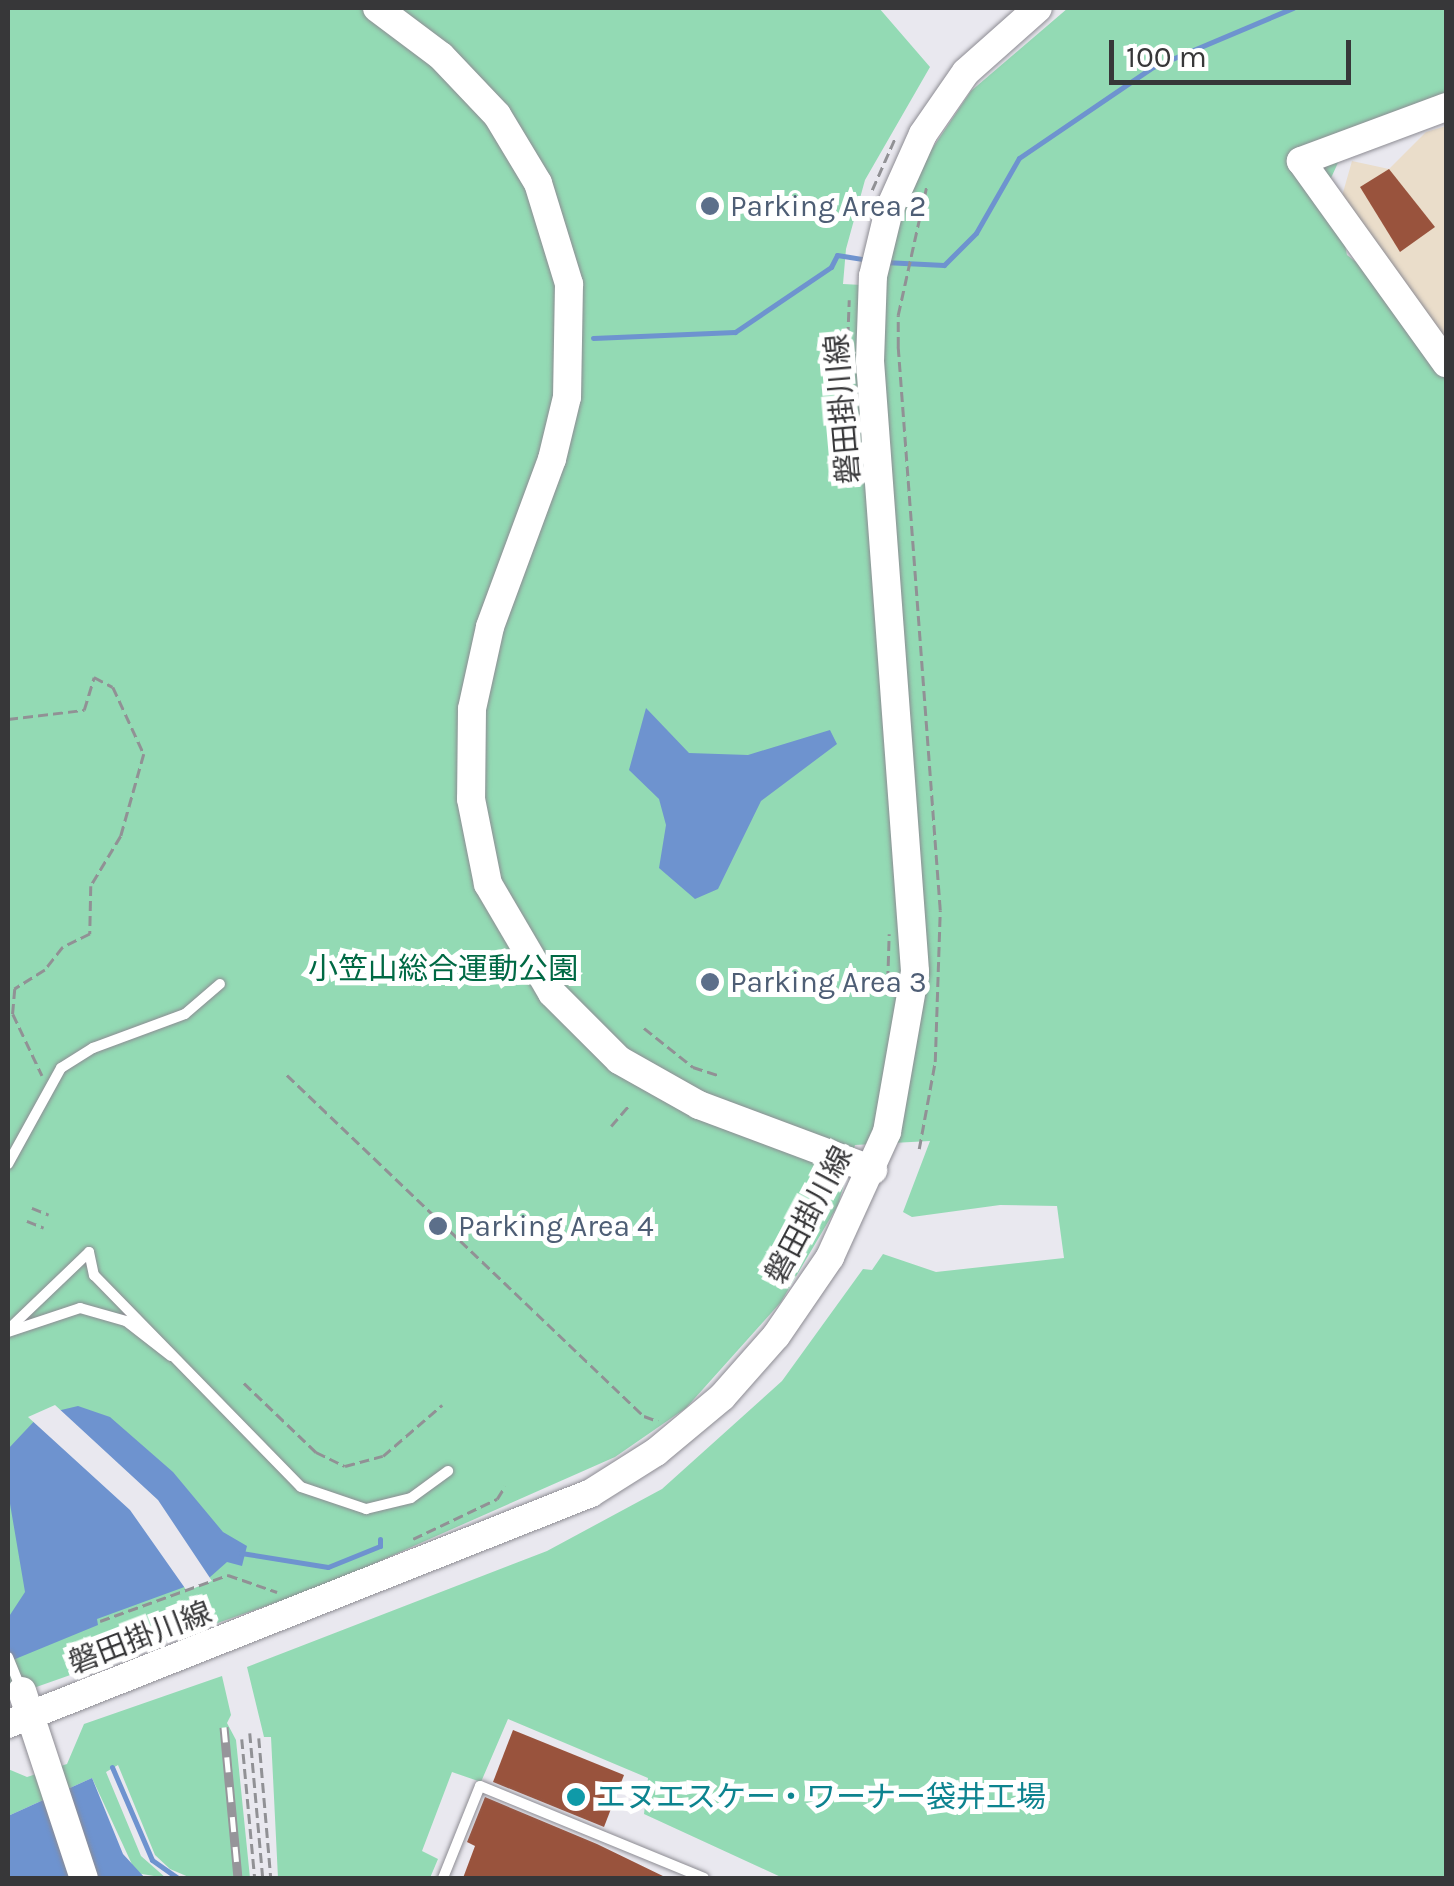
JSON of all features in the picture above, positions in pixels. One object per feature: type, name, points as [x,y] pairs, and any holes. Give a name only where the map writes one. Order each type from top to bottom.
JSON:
[{"type":"main road","points":[[376,8],[441,56],[497,115],[538,183],[569,284],[567,397],[552,459],[490,627],[472,710],[471,799],[488,884],[552,993],[620,1060],[699,1105],[873,1170]]},
{"type":"main road","name":"磐田掛川線","points":[[20,1711],[548,1514],[626,1472],[752,1366],[806,1297],[873,1170],[900,1077],[915,971],[868,312],[879,246],[906,168],[966,72],[1038,8]]},
{"type":"main road","points":[[1446,108],[1300,161],[1446,363]]},
{"type":"main road","points":[[20,1711],[50,1769],[84,1878]]},
{"type":"lane","points":[[8,1164],[47,1085],[80,1054],[185,1014],[220,984]]},
{"type":"lane","points":[[8,1331],[89,1252],[94,1275],[191,1372],[283,1473],[319,1497],[366,1508],[391,1505],[448,1471]]},
{"type":"lane","points":[[8,1331],[54,1312],[104,1312],[191,1372]]},
{"type":"lane","points":[[8,1657],[20,1711]]},
{"type":"lane","points":[[443,1878],[480,1786],[704,1878]]},
{"type":"path","points":[[906,168],[929,186],[898,315],[898,347],[940,949],[935,1062],[919,1149]]},
{"type":"path","points":[[8,719],[84,710],[94,677],[113,687],[144,754],[121,836],[92,886],[90,934],[63,946],[45,970],[15,989],[13,1014],[47,1085]]},
{"type":"path","points":[[644,1028],[693,1067],[720,1076]]},
{"type":"path","points":[[287,1074],[644,1416],[669,1424]]},
{"type":"path","points":[[611,1126],[629,1105]]},
{"type":"path","points":[[32,1208],[49,1215]]},
{"type":"path","points":[[27,1221],[44,1228]]},
{"type":"path","points":[[244,1383],[316,1452],[345,1466],[383,1456],[442,1404]]},
{"type":"path","points":[[411,1539],[497,1499],[505,1486]]},
{"type":"path","points":[[100,1620],[228,1575],[287,1595]]},
{"type":"path","points":[[250,1733],[263,1878]]},
{"type":"path","points":[[259,1738],[271,1878]]},
{"type":"path","points":[[242,1739],[255,1878]]},
{"type":"shaded area","points":[[1446,126],[1446,342],[1342,196],[1352,161],[1389,169],[1426,132]]},
{"type":"green space","name":"小笠山総合運動公園","points":[[8,8],[879,8],[930,67],[865,180],[846,249],[843,284],[881,286],[915,174],[971,91],[1068,8],[1446,8],[1446,108],[1342,154],[1331,178],[1347,255],[1397,294],[1446,363],[1446,1878],[783,1878],[644,1814],[648,1778],[508,1719],[481,1782],[452,1772],[422,1851],[438,1859],[430,1878],[278,1878],[271,1737],[264,1737],[247,1667],[547,1551],[662,1489],[782,1381],[863,1269],[872,1270],[883,1254],[936,1272],[1064,1258],[1057,1206],[1000,1205],[912,1217],[903,1212],[930,1141],[855,1145],[838,1205],[781,1302],[686,1408],[615,1457],[328,1584],[8,1697]]},
{"type":"green space","points":[[222,1676],[231,1715],[227,1723],[236,1740],[250,1878],[191,1878],[170,1869],[155,1855],[118,1765],[106,1772],[141,1856],[166,1878],[136,1873],[92,1778],[8,1816],[8,1769],[27,1777],[67,1764],[84,1724]]},
{"type":"water","points":[[646,708],[689,753],[748,755],[830,730],[837,744],[761,801],[718,889],[695,899],[659,868],[666,825],[659,799],[629,770]]},
{"type":"water","points":[[78,1406],[110,1417],[173,1472],[223,1532],[247,1546],[242,1566],[227,1562],[209,1578],[97,1619],[98,1625],[8,1662],[8,1618],[25,1592],[8,1492],[8,1449],[40,1415]]},
{"type":"water","points":[[92,1778],[123,1854],[145,1878],[8,1878],[8,1816]]},
{"type":"pier","points":[[55,1405],[158,1500],[212,1581],[187,1591],[130,1510],[28,1417]]},
{"type":"building","points":[[1389,169],[1435,227],[1400,252],[1360,187]]},
{"type":"building","points":[[513,1730],[624,1775],[604,1827],[493,1782]]},
{"type":"building","points":[[485,1797],[667,1878],[463,1878],[475,1846],[467,1842]]},
{"type":"waterway","points":[[884,262],[944,265],[976,233],[1019,158],[1153,67],[1293,8]]},
{"type":"waterway","points":[[593,338],[735,332],[831,267],[837,255],[868,260]]},
{"type":"waterway","points":[[241,1553],[328,1567],[380,1546],[380,1539]]},
{"type":"waterway","points":[[112,1767],[152,1860],[178,1878]]},
{"type":"railway","points":[[224,1727],[238,1878]]},
{"type":"place","name":"Parking Area 2","points":[[710,206]]},
{"type":"place","name":"Parking Area 3","points":[[710,982]]},
{"type":"place","name":"Parking Area 4","points":[[438,1226]]},
{"type":"place","name":"エヌエスケー・ワーナー袋井工場","points":[[576,1797]]}]
